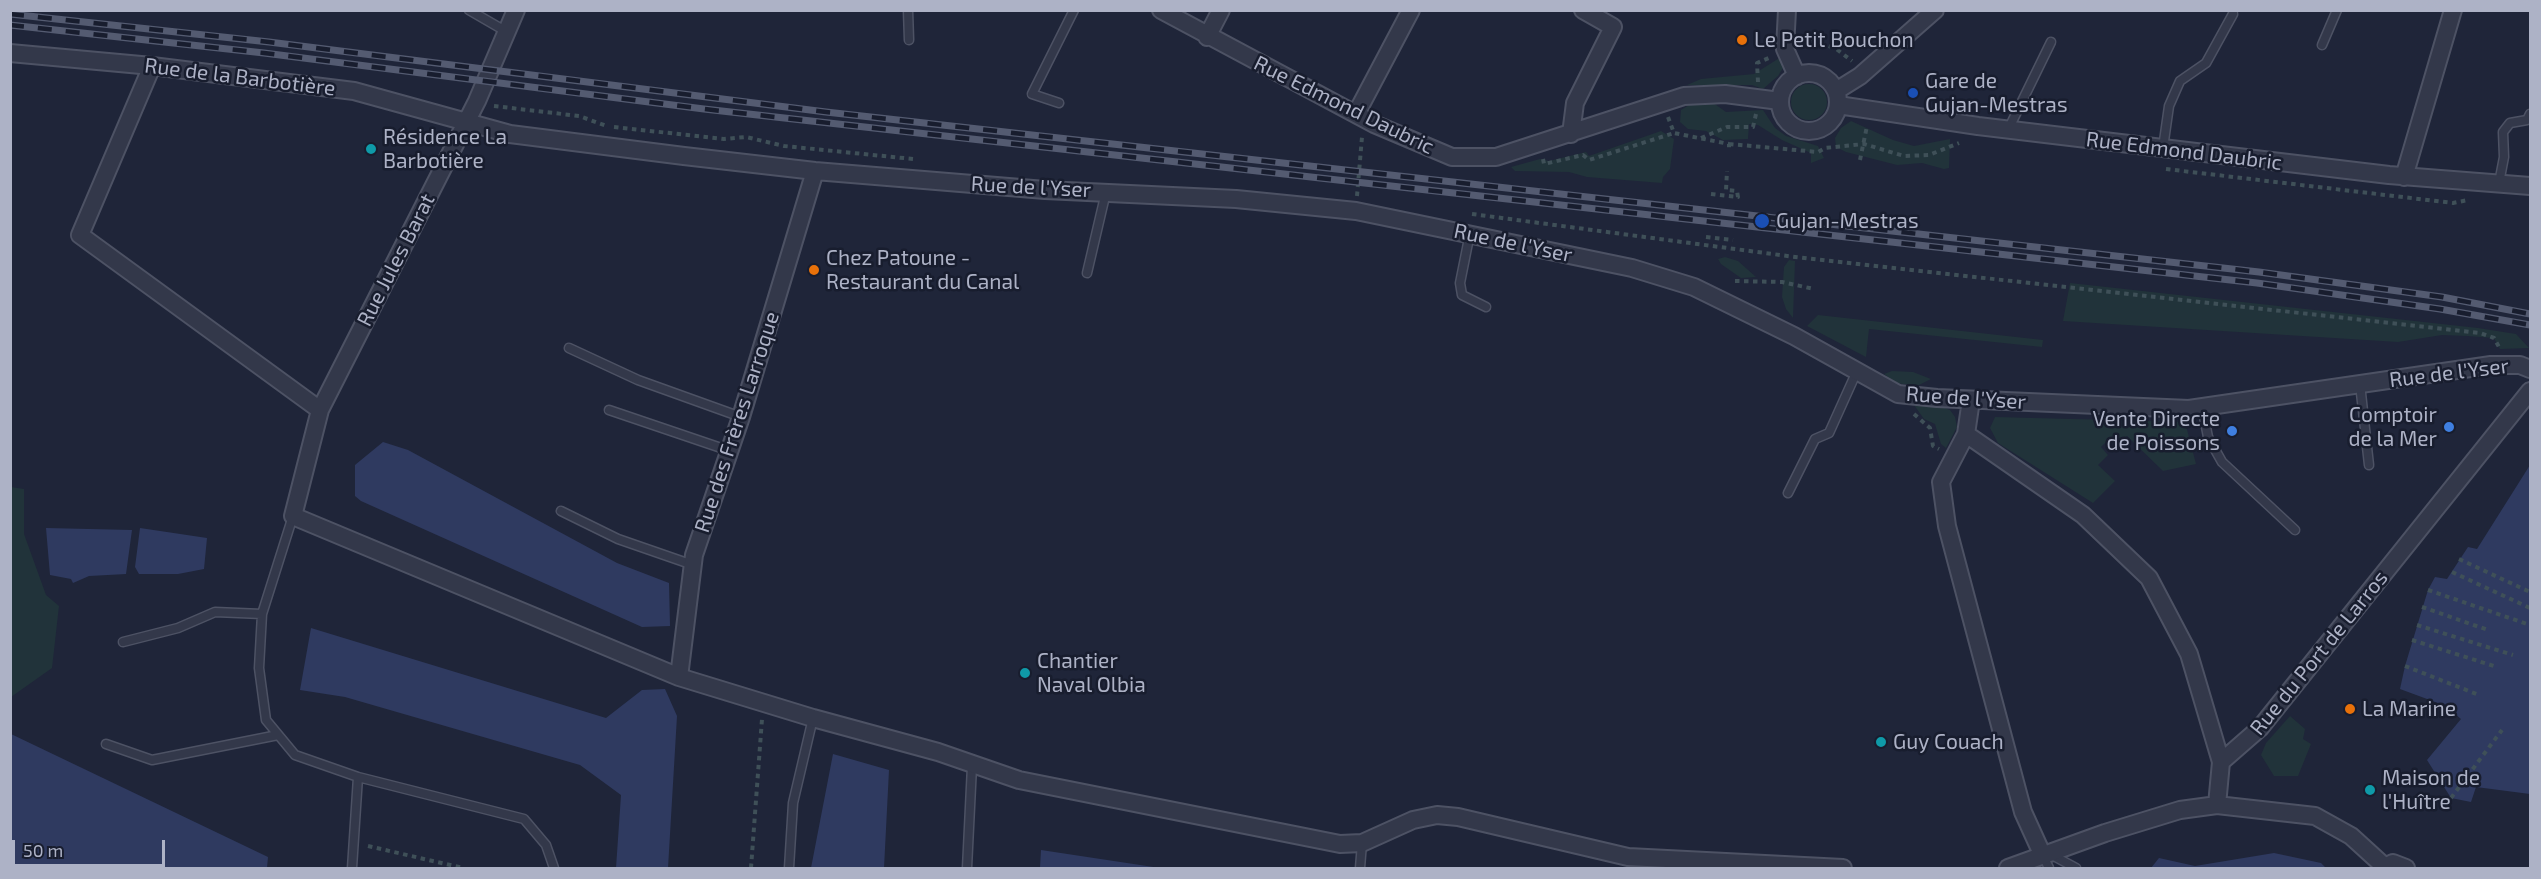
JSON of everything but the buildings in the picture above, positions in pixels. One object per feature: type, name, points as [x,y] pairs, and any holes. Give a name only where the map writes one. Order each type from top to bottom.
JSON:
[{"type":"street","name":"Rue Jules Barat","points":[[293,516],[320,410],[477,101],[516,10]]},
{"type":"street","name":"Rue Edmond Daubric","points":[[1161,10],[1207,37],[1360,117],[1452,158],[1496,157],[1684,96],[1725,94],[1780,101]]},
{"type":"street","points":[[1207,37],[1221,10]]},
{"type":"street","points":[[1360,117],[1411,10]]},
{"type":"street","points":[[1571,134],[1575,103],[1613,27],[1583,10]]},
{"type":"street","points":[[1787,10],[1785,49],[1797,76],[1785,86],[1780,101],[1784,117],[1789,123],[1803,131],[1811,132],[1827,126],[1833,120],[1837,98],[1935,10]]},
{"type":"street","points":[[2404,177],[2453,10]]},
{"type":"street","name":"Rue de la Barbotière","points":[[10,53],[152,66],[354,91],[466,123]]},
{"type":"street","points":[[152,66],[80,235],[320,410]]},
{"type":"street","name":"Rue Edmond Daubric","points":[[1797,76],[1815,74],[1824,77],[1837,98],[2008,130],[2404,177],[2530,186]]},
{"type":"street","name":"Rue de l'Yser","points":[[466,123],[510,134],[815,171],[1045,190],[1353,202],[1471,233],[1632,268],[1694,287],[1898,394],[1971,400],[2189,409],[2505,364],[2520,365],[2530,369]]},
{"type":"street","name":"Rue des Frères Larroque","points":[[679,677],[693,566],[741,417],[815,171]]},
{"type":"street","name":"Rue du Port de Larros","points":[[2221,762],[2260,728],[2530,392]]},
{"type":"street","points":[[1971,400],[1966,434],[1941,482],[1947,526],[2023,812],[2047,859]]},
{"type":"street","points":[[1966,434],[2083,515],[2149,578],[2189,654],[2221,762],[2217,806]]},
{"type":"street","points":[[293,516],[679,677],[764,704],[938,752],[972,766],[1019,780],[1340,844],[1362,843],[1413,820],[1437,815],[1458,817],[1628,856],[1776,868],[1843,868]]},
{"type":"street","points":[[2008,868],[2047,859],[2180,810],[2217,806],[2315,816],[2352,836],[2384,868],[2393,863],[2406,868]]},
{"type":"lane","points":[[469,10],[507,32]]},
{"type":"lane","points":[[908,10],[909,40]]},
{"type":"lane","points":[[1059,104],[1032,94],[1074,10]]},
{"type":"lane","points":[[2322,45],[2337,10]]},
{"type":"lane","points":[[2163,148],[2169,106],[2180,81],[2206,63],[2233,14]]},
{"type":"lane","points":[[2008,130],[2051,42]]},
{"type":"lane","points":[[2499,183],[2504,157],[2503,132],[2510,123],[2527,120],[2530,114]]},
{"type":"lane","points":[[1087,273],[1106,191]]},
{"type":"lane","points":[[1471,233],[1460,283],[1462,295],[1486,307]]},
{"type":"lane","points":[[569,348],[638,380],[741,417]]},
{"type":"lane","points":[[1788,494],[1815,439],[1829,433],[1857,371]]},
{"type":"lane","points":[[2360,384],[2369,465]]},
{"type":"lane","points":[[2202,407],[2208,437],[2222,462],[2295,530]]},
{"type":"lane","points":[[609,410],[730,451]]},
{"type":"lane","points":[[561,511],[618,539],[693,566]]},
{"type":"lane","points":[[293,516],[262,614],[259,668],[266,720],[295,755],[358,777],[524,819],[546,845],[554,868]]},
{"type":"lane","points":[[123,642],[178,628],[215,612],[262,614]]},
{"type":"lane","points":[[789,868],[793,803],[813,718]]},
{"type":"lane","points":[[106,744],[152,760],[278,735]]},
{"type":"lane","points":[[967,868],[972,766]]},
{"type":"lane","points":[[352,868],[358,777]]},
{"type":"lane","points":[[1360,868],[1362,843]]},
{"type":"lane","points":[[2047,859],[2076,868]]},
{"type":"path","points":[[477,101],[495,106],[579,116],[603,125],[724,139],[746,137],[784,146],[914,159]]},
{"type":"path","points":[[1663,103],[1674,133]]},
{"type":"path","points":[[1353,202],[1359,161],[1360,117]]},
{"type":"path","points":[[1536,145],[1544,164],[1583,155],[1589,160],[1674,133],[1729,146],[1818,152],[1825,148],[1864,144],[1904,156],[1929,155],[1957,142],[1966,144]]},
{"type":"path","points":[[2164,169],[2454,203],[2472,200]]},
{"type":"path","points":[[1711,194],[1738,197],[1737,190],[1726,190],[1727,171]]},
{"type":"path","points":[[1468,214],[1796,257],[2480,333],[2494,338],[2505,364]]},
{"type":"path","points":[[1706,237],[1733,240]]},
{"type":"path","points":[[1735,281],[1782,282],[1814,289]]},
{"type":"path","points":[[1898,394],[1907,408],[1930,428],[1933,446],[1953,456]]},
{"type":"path","points":[[2459,559],[2530,592]]},
{"type":"path","points":[[2452,572],[2530,608]]},
{"type":"path","points":[[2428,590],[2530,625]]},
{"type":"path","points":[[2422,607],[2488,630]]},
{"type":"path","points":[[2417,625],[2513,655]]},
{"type":"path","points":[[2412,640],[2497,667]]},
{"type":"path","points":[[2405,666],[2479,695]]},
{"type":"path","points":[[751,868],[764,704]]},
{"type":"path","points":[[2451,798],[2502,730]]},
{"type":"path","points":[[352,843],[463,868]]},
{"type":"shaded area","points":[[1781,57],[1783,68],[1778,76],[1763,89],[1752,85],[1687,85],[1701,79],[1754,74]]},
{"type":"shaded area","points":[[1809,84],[1822,89],[1827,102],[1822,115],[1809,120],[1796,115],[1791,102],[1796,89]]},
{"type":"shaded area","points":[[1694,102],[1712,102],[1726,112],[1763,110],[1775,128],[1786,136],[1818,146],[1824,158],[1811,163],[1811,153],[1782,140],[1758,125],[1749,124],[1748,139],[1723,140],[1706,131],[1688,129],[1680,122],[1681,110]]},
{"type":"shaded area","points":[[1851,121],[1893,140],[1914,146],[1950,139],[1949,168],[1944,169],[1922,163],[1897,165],[1846,152],[1836,147],[1835,138],[1841,128]]},
{"type":"shaded area","points":[[1661,131],[1674,139],[1670,169],[1663,177],[1662,183],[1587,177],[1569,172],[1515,171],[1511,167],[1540,159],[1549,161],[1586,152],[1589,156]]},
{"type":"shaded area","points":[[1725,257],[1738,261],[1756,277],[1741,278],[1721,264],[1718,259]]},
{"type":"shaded area","points":[[1789,260],[1795,261],[1793,318],[1786,309],[1782,297],[1784,267]]},
{"type":"shaded area","points":[[2070,283],[2478,328],[2516,334],[2529,348],[2500,349],[2494,338],[2467,336],[2442,335],[2398,342],[2063,321]]},
{"type":"shaded area","points":[[1818,315],[2043,340],[2042,347],[1869,329],[1866,357],[1807,326]]},
{"type":"shaded area","points":[[1892,371],[1913,372],[1931,379],[1917,386],[1896,383],[1884,374]]},
{"type":"shaded area","points":[[1914,405],[1940,406],[1950,410],[1955,417],[1957,427],[1946,448],[1941,444],[1935,424],[1924,419]]},
{"type":"shaded area","points":[[1995,417],[2185,422],[2196,464],[2163,471],[2127,436],[2116,446],[2109,439],[2101,447],[2108,455],[2098,465],[2115,481],[2093,503],[1998,443],[1990,428]]},
{"type":"shaded area","points":[[11,487],[24,489],[24,534],[46,595],[59,606],[52,668],[11,697]]},
{"type":"shaded area","points":[[2290,716],[2305,729],[2303,739],[2311,744],[2298,776],[2274,776],[2261,755],[2266,743]]},
{"type":"water","points":[[383,442],[408,450],[617,563],[669,583],[670,626],[642,627],[361,501],[355,496],[355,465]]},
{"type":"water","points":[[2530,465],[2530,794],[2476,787],[2471,802],[2451,798],[2427,760],[2461,719],[2446,706],[2400,689],[2405,666],[2428,590],[2435,577],[2447,579],[2468,547],[2477,549]]},
{"type":"water","points":[[46,528],[132,530],[126,574],[89,576],[73,583],[71,579],[50,575]]},
{"type":"water","points":[[140,528],[207,538],[204,569],[178,574],[139,574],[135,567]]},
{"type":"water","points":[[311,628],[606,718],[642,690],[665,689],[677,716],[668,868],[616,868],[621,795],[580,765],[345,697],[300,690]]},
{"type":"water","points":[[11,734],[268,857],[267,868],[11,868]]},
{"type":"water","points":[[833,754],[889,770],[884,868],[811,868]]},
{"type":"water","points":[[1041,850],[1160,868],[1040,868]]},
{"type":"water","points":[[2274,853],[2321,863],[2326,868],[2151,868],[2159,858],[2195,866]]},
{"type":"railway","points":[[10,14],[269,42],[826,112],[2259,272],[2442,297],[2530,314]]},
{"type":"railway","points":[[10,25],[264,53],[704,109],[2257,283],[2440,309],[2530,325]]},
{"type":"place","name":"Le Petit Bouchon","points":[[1742,40]]},
{"type":"place","name":"Gare de Gujan-Mestras","points":[[1913,93]]},
{"type":"place","name":"Résidence La Barbotière","points":[[371,149]]},
{"type":"place","name":"Gujan-Mestras","points":[[1762,221]]},
{"type":"place","name":"Chez Patoune - Restaurant du Canal","points":[[814,270]]},
{"type":"place","name":"Comptoir de la Mer","points":[[2449,427]]},
{"type":"place","name":"Vente Directe de Poissons","points":[[2232,431]]},
{"type":"place","name":"Chantier Naval Olbia","points":[[1025,673]]},
{"type":"place","name":"La Marine","points":[[2350,709]]},
{"type":"place","name":"Guy Couach","points":[[1881,742]]},
{"type":"place","name":"Maison de l'Huître","points":[[2370,790]]}]
